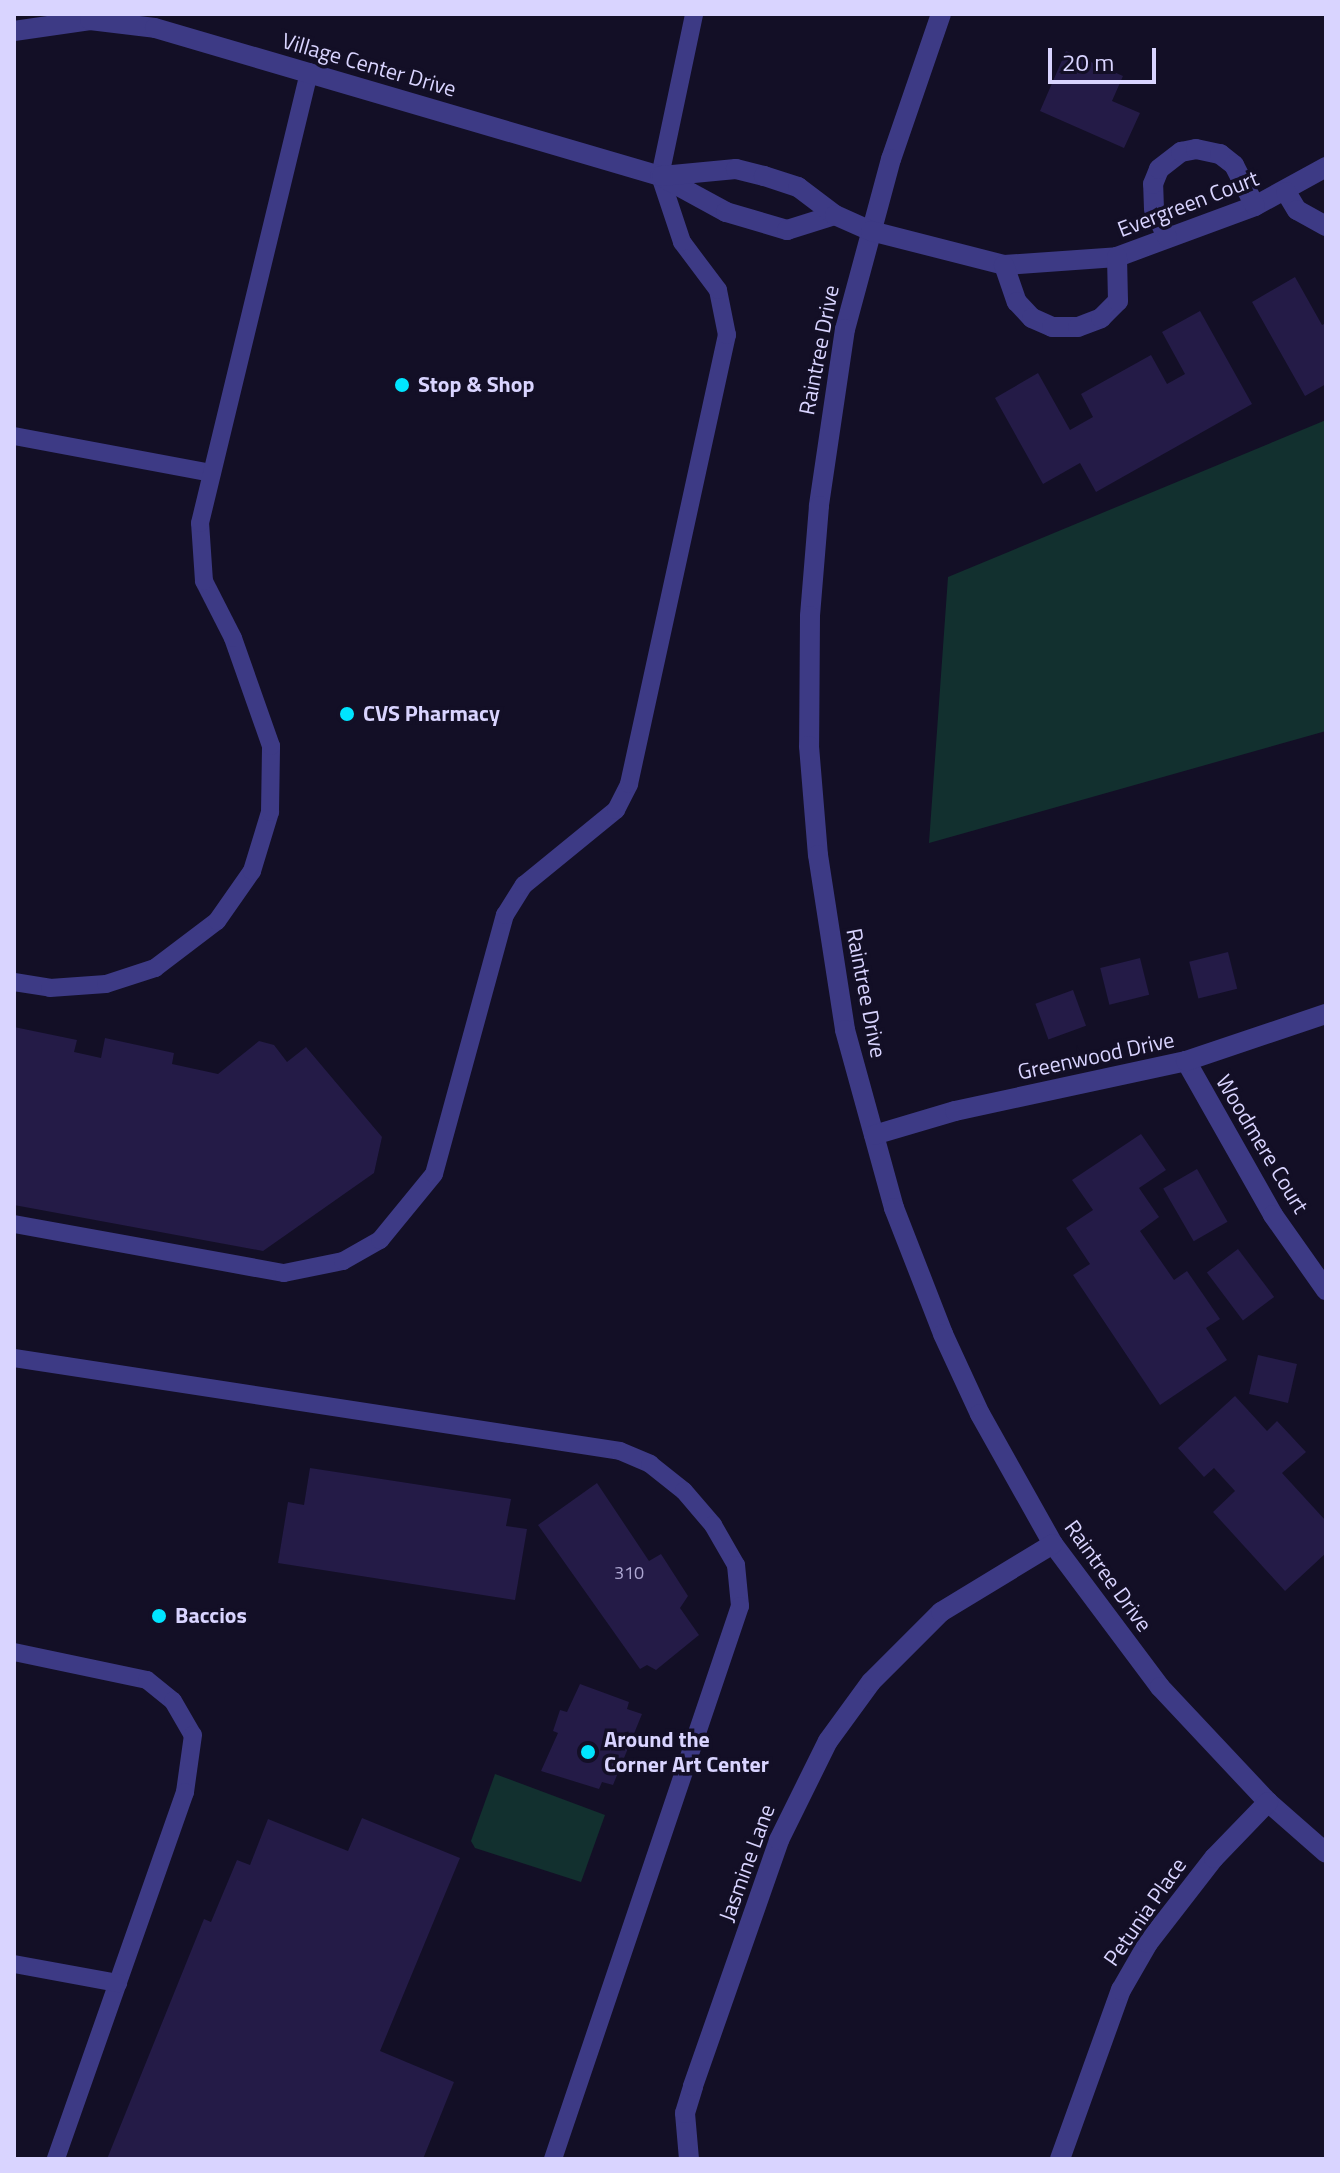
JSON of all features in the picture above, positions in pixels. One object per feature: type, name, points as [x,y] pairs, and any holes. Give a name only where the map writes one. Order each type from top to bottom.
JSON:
[{"type":"street","name":"Raintree Drive","points":[[941,14],[871,231],[845,329],[826,438],[810,616],[809,746],[818,855],[845,1030],[894,1208],[943,1334],[980,1414],[1053,1544],[1160,1687],[1268,1802],[1326,1853]]},
{"type":"street","name":"Village Center Drive","points":[[14,31],[59,22],[125,23],[309,72],[660,176],[726,212],[787,230],[835,215]]},
{"type":"street","points":[[1167,237],[1154,209],[1153,184],[1159,169],[1181,152],[1196,149],[1220,154],[1234,165],[1255,206]]},
{"type":"street","name":"Evergreen Court","points":[[871,231],[1004,265],[1117,257],[1255,206],[1286,192],[1326,167]]},
{"type":"street","name":"Village Center Drive","points":[[660,176],[736,169],[798,187],[835,215],[871,231]]},
{"type":"street","points":[[1286,192],[1297,210],[1326,226]]},
{"type":"street","points":[[1004,265],[1017,302],[1032,318],[1052,327],[1078,327],[1101,318],[1118,301],[1117,257]]},
{"type":"street","name":"Greenwood Drive","points":[[874,1135],[955,1111],[1186,1061],[1326,1014]]},
{"type":"street","name":"Woodmere Court","points":[[1186,1061],[1273,1215],[1326,1290]]},
{"type":"street","name":"Jasmine Lane","points":[[689,2159],[685,2113],[693,2086],[779,1840],[828,1741],[871,1682],[941,1612],[1053,1544]]},
{"type":"street","name":"Petunia Place","points":[[1060,2159],[1121,1990],[1148,1943],[1214,1858],[1268,1802]]},
{"type":"lane","points":[[14,1224],[284,1273],[343,1261],[380,1240],[434,1174],[505,915],[524,885],[616,810],[629,784],[727,335],[718,290],[682,242],[660,176],[694,14]]},
{"type":"lane","points":[[14,982],[50,988],[106,984],[155,968],[217,921],[252,871],[270,812],[271,746],[238,651],[204,581],[200,523],[309,72]]},
{"type":"lane","points":[[14,436],[212,473]]},
{"type":"lane","points":[[14,1358],[620,1451],[650,1464],[684,1491],[713,1525],[736,1565],[740,1606],[553,2159]]},
{"type":"lane","points":[[14,1652],[147,1680],[173,1701],[193,1735],[188,1782],[56,2159]]},
{"type":"lane","points":[[14,1964],[118,1983]]},
{"type":"green space","points":[[1326,420],[1326,731],[929,843],[948,577]]},
{"type":"green space","points":[[495,1774],[605,1815],[581,1882],[475,1848],[471,1841]]},
{"type":"building","points":[[1066,51],[1123,76],[1112,101],[1140,113],[1124,148],[1040,111]]},
{"type":"building","points":[[1295,277],[1322,325],[1326,323],[1326,384],[1305,396],[1252,302]]},
{"type":"building","points":[[1200,311],[1252,404],[1096,492],[1080,463],[1043,484],[995,398],[1038,373],[1070,430],[1093,417],[1081,394],[1151,355],[1167,384],[1185,374],[1162,332]]},
{"type":"building","points":[[1228,952],[1237,989],[1198,999],[1189,962]]},
{"type":"building","points":[[1140,958],[1149,995],[1109,1005],[1100,968]]},
{"type":"building","points":[[1073,990],[1086,1026],[1048,1039],[1035,1004]]},
{"type":"building","points":[[14,1027],[77,1040],[74,1052],[101,1058],[105,1038],[174,1053],[172,1064],[218,1074],[259,1041],[274,1045],[287,1062],[306,1047],[382,1137],[374,1173],[263,1251],[14,1205]]},
{"type":"building","points":[[1141,1134],[1166,1170],[1139,1188],[1159,1217],[1140,1231],[1174,1280],[1187,1271],[1220,1319],[1206,1328],[1227,1360],[1160,1405],[1073,1275],[1090,1264],[1066,1228],[1093,1210],[1072,1180]]},
{"type":"building","points":[[1197,1169],[1228,1222],[1194,1241],[1163,1188]]},
{"type":"building","points":[[1238,1249],[1274,1297],[1243,1320],[1207,1272]]},
{"type":"building","points":[[1258,1355],[1297,1364],[1288,1403],[1249,1394]]},
{"type":"building","points":[[1235,1396],[1267,1431],[1277,1421],[1306,1452],[1282,1473],[1326,1521],[1326,1553],[1285,1591],[1213,1512],[1235,1491],[1214,1468],[1204,1477],[1178,1448]]},
{"type":"building","points":[[310,1468],[511,1499],[506,1526],[527,1529],[515,1600],[278,1563],[288,1502],[304,1505]]},
{"type":"building","points":[[597,1483],[649,1561],[661,1554],[688,1596],[680,1608],[699,1635],[656,1670],[647,1665],[640,1669],[538,1525]]},
{"type":"building","name":"Around the Corner Art Center","points":[[580,1684],[629,1702],[627,1709],[642,1714],[613,1785],[602,1782],[599,1789],[541,1771],[558,1733],[553,1731],[560,1710],[567,1712]]},
{"type":"building","points":[[362,1818],[460,1858],[380,2051],[454,2082],[423,2159],[107,2159],[204,1919],[211,1922],[237,1860],[250,1865],[268,1819],[348,1851]]},
{"type":"place","name":"Stop & Shop","points":[[402,385]]},
{"type":"place","name":"CVS Pharmacy","points":[[347,714]]},
{"type":"place","name":"Baccios","points":[[159,1616]]},
{"type":"place","name":"Around the Corner Art Center","points":[[588,1752]]}]
